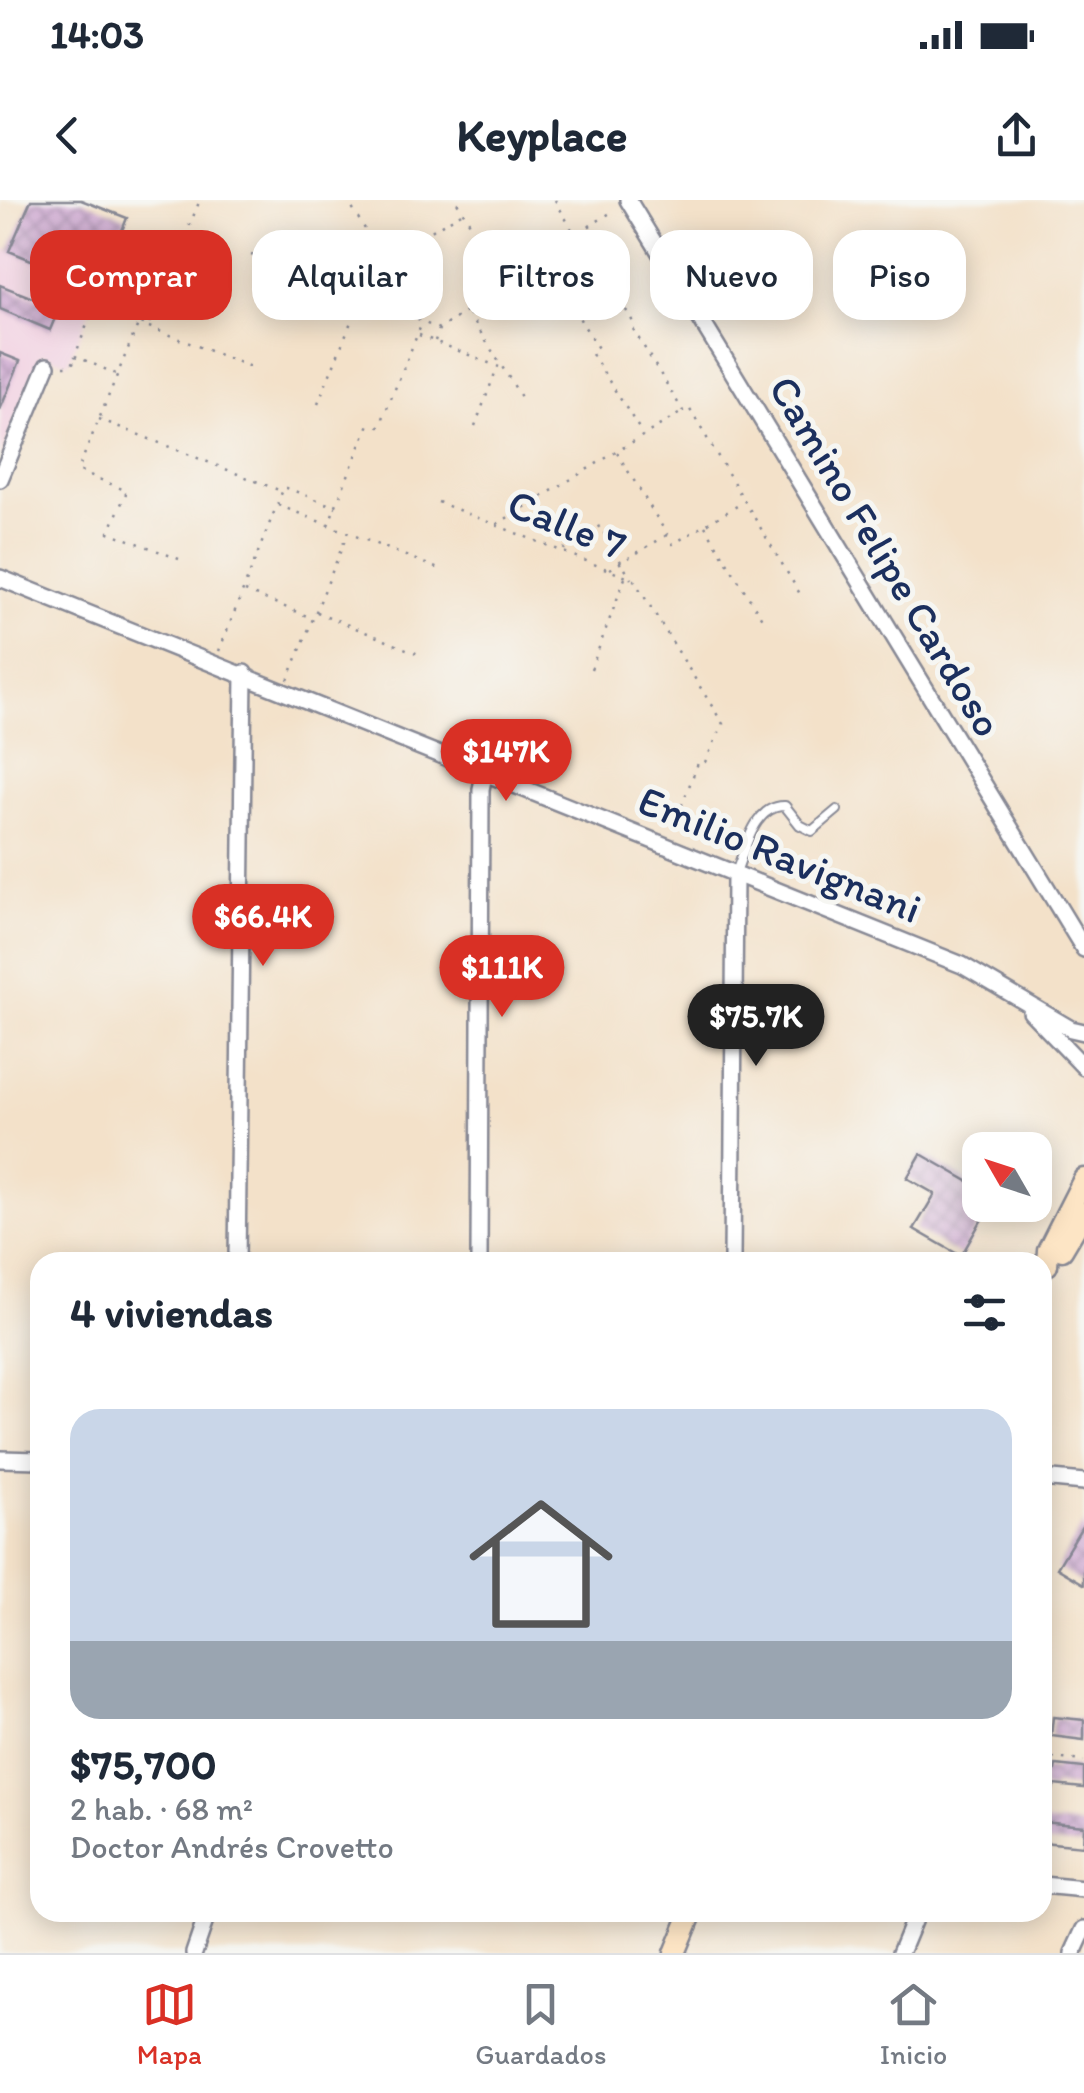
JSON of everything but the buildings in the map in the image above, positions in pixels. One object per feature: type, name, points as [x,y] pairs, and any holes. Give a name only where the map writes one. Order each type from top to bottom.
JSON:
[{"type":"main road","points":[[1048,1252],[1084,1180]]},
{"type":"main road","points":[[1052,1261],[1084,1213]]},
{"type":"main road","points":[[675,1953],[688,1922]]},
{"type":"street","name":"Camino Felipe Cardoso","points":[[629,201],[1084,949]]},
{"type":"street","points":[[0,478],[47,366]]},
{"type":"street","name":"Emilio Ravignani","points":[[0,578],[962,965],[1084,1032]]},
{"type":"street","points":[[237,1252],[244,674]]},
{"type":"street","points":[[479,1252],[481,790],[485,771]]},
{"type":"street","points":[[732,1252],[735,875]]},
{"type":"street","name":"Emilio Ravignani","points":[[1027,1004],[1084,1067]]},
{"type":"street","points":[[0,1460],[30,1460]]},
{"type":"street","points":[[1052,1479],[1084,1482]]},
{"type":"street","points":[[1052,1885],[1084,1889]]},
{"type":"street","points":[[194,1953],[205,1922]]},
{"type":"street","points":[[900,1953],[913,1922]]},
{"type":"street","points":[[1074,1953],[1084,1929]]},
{"type":"lane","points":[[735,875],[760,816],[774,805],[785,806],[800,825],[812,830],[836,810]]},
{"type":"path","points":[[148,326],[200,200]]},
{"type":"path","points":[[347,200],[365,230]]},
{"type":"path","points":[[460,200],[457,202],[474,230]]},
{"type":"path","points":[[555,200],[575,230]]},
{"type":"path","points":[[584,230],[629,201]]},
{"type":"path","points":[[433,230],[463,212]]},
{"type":"path","points":[[435,342],[439,328],[463,314]]},
{"type":"path","points":[[47,366],[72,366],[89,320]]},
{"type":"path","points":[[134,320],[253,368]]},
{"type":"path","points":[[318,404],[352,320]]},
{"type":"path","points":[[418,320],[439,328]]},
{"type":"path","points":[[472,320],[521,398]]},
{"type":"path","points":[[581,320],[599,350]]},
{"type":"path","points":[[630,320],[683,412]]},
{"type":"path","points":[[139,322],[78,470],[127,492],[109,532],[178,559]]},
{"type":"path","points":[[379,428],[422,322]]},
{"type":"path","points":[[417,334],[499,367]]},
{"type":"path","points":[[592,354],[644,436]]},
{"type":"path","points":[[76,356],[118,374]]},
{"type":"path","points":[[475,426],[499,367]]},
{"type":"path","points":[[496,525],[689,408],[802,599]]},
{"type":"path","points":[[99,419],[282,492]]},
{"type":"path","points":[[328,526],[369,424]]},
{"type":"path","points":[[616,452],[673,544],[744,502]]},
{"type":"path","points":[[215,662],[284,486],[336,507]]},
{"type":"path","name":"Calle 7","points":[[438,502],[631,579],[722,724],[705,762],[698,763],[666,846]]},
{"type":"path","points":[[277,505],[441,570]]},
{"type":"path","points":[[705,525],[764,622]]},
{"type":"path","points":[[563,552],[566,544],[600,526],[631,579]]},
{"type":"path","points":[[284,690],[348,533]]},
{"type":"path","points":[[609,570],[667,535]]},
{"type":"path","points":[[591,669],[626,576]]},
{"type":"path","points":[[243,590],[313,618]]},
{"type":"path","points":[[316,611],[420,655]]},
{"type":"path","points":[[1052,1758],[1084,1761]]},
{"type":"shaded area","points":[[2,248],[30,260],[30,320],[86,320],[68,363],[42,354],[0,458]]}]
